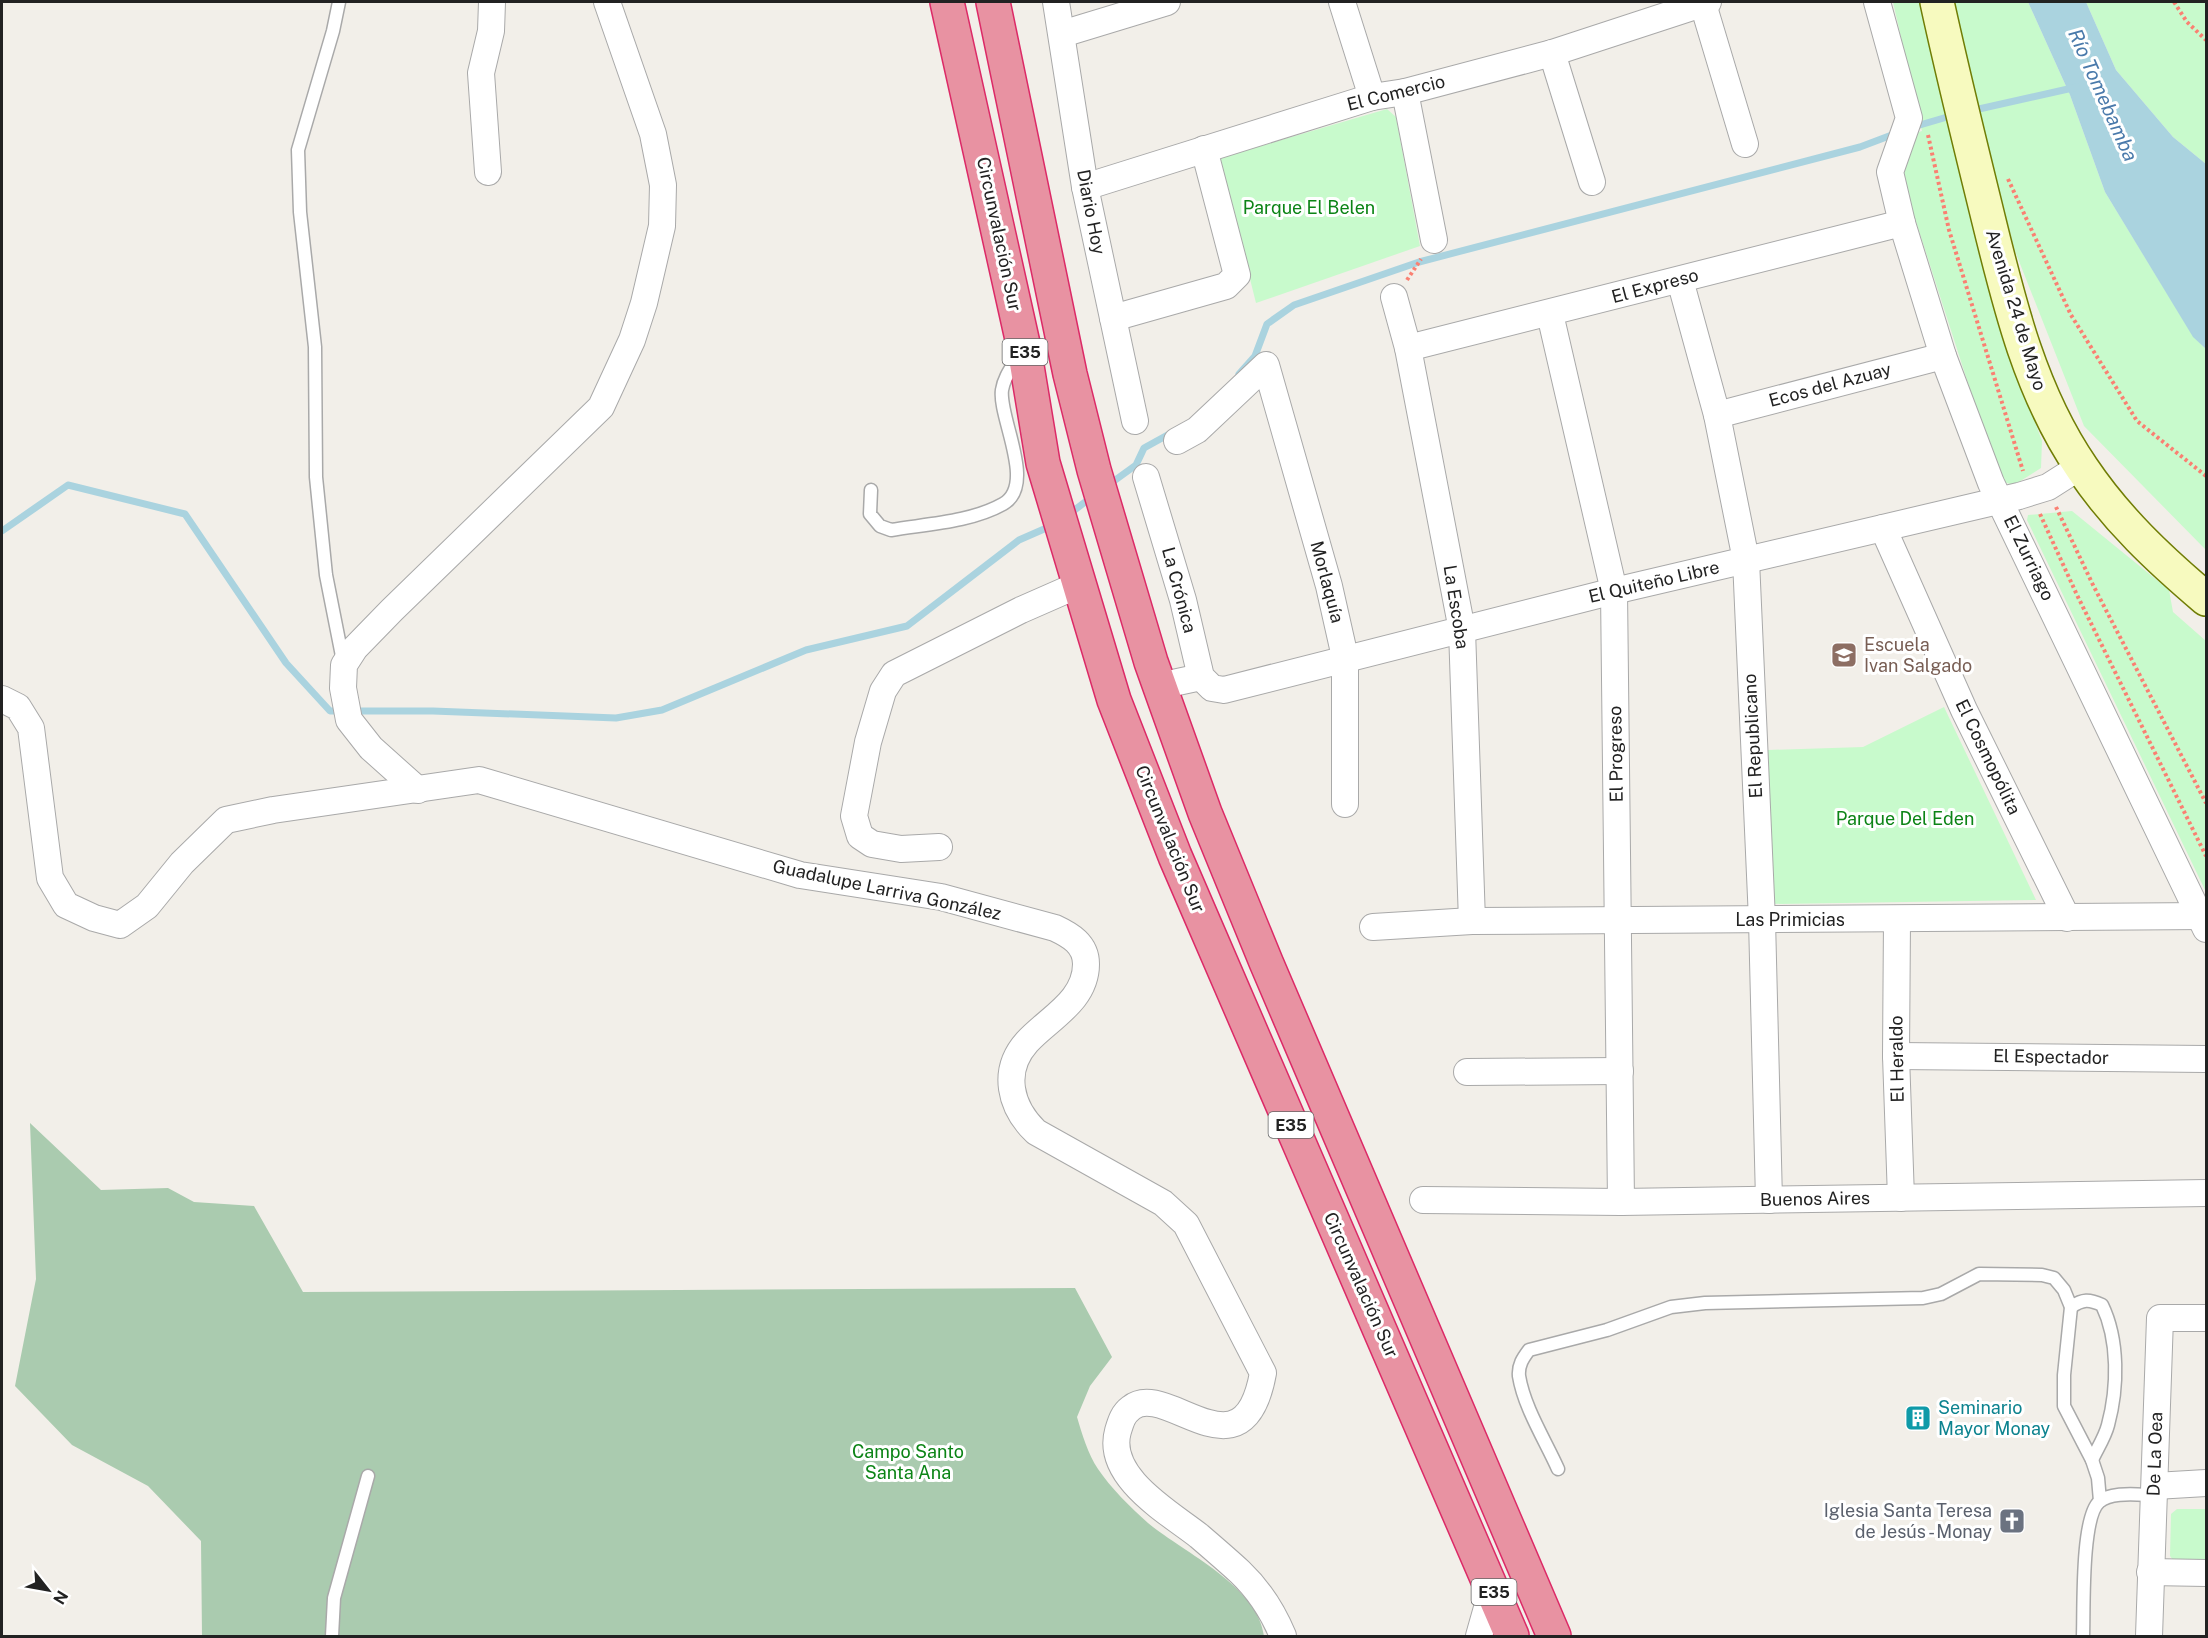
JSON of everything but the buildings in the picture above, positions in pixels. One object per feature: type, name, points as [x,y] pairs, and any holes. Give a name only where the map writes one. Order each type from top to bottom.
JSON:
[{"type":"highway","name":"Circunvalación Sur","points":[[947,2],[1024,348],[1042,463],[1052,488],[1078,585],[1114,700],[1174,856],[1512,1636]]},
{"type":"highway","name":"Circunvalación Sur","points":[[993,2],[1070,374],[1094,470],[1159,686],[1205,813],[1266,962],[1554,1636]]},
{"type":"main road","name":"Avenida 24 de Mayo","points":[[1937,2],[2006,285],[2033,373],[2054,421],[2081,466],[2126,526],[2206,599]]},
{"type":"street","points":[[488,172],[481,73],[491,31],[492,2]]},
{"type":"street","points":[[418,790],[371,748],[349,720],[343,688],[344,665],[355,648],[392,610],[601,407],[632,340],[662,226],[663,185],[653,134],[607,2]]},
{"type":"street","name":"Diario Hoy","points":[[1056,2],[1085,187],[1135,421]]},
{"type":"street","points":[[1062,34],[1167,2]]},
{"type":"street","points":[[1342,2],[1372,97]]},
{"type":"street","points":[[1877,2],[1918,123]]},
{"type":"street","points":[[1706,3],[1744,144]]},
{"type":"street","name":"El Comercio","points":[[1085,187],[1372,97],[1405,92],[1552,53],[1706,3]]},
{"type":"street","points":[[1552,53],[1592,182]]},
{"type":"street","points":[[1405,92],[1434,240]]},
{"type":"street","name":"El Zurriago","points":[[1918,123],[1890,172],[1902,223],[1943,356],[1991,483],[2205,921]]},
{"type":"street","points":[[1113,318],[1226,286],[1237,275],[1204,149]]},
{"type":"street","name":"El Expreso","points":[[1408,348],[1550,314],[1902,223]]},
{"type":"street","name":"El Republicano","points":[[1680,280],[1717,415],[1746,560],[1762,920],[1769,1200]]},
{"type":"street","name":"La Escoba","points":[[1395,297],[1408,348],[1462,630],[1472,921]]},
{"type":"street","name":"El Progreso","points":[[1550,314],[1614,591],[1622,1202]]},
{"type":"street","name":"Ecos del Azuay","points":[[1717,415],[1943,356]]},
{"type":"street","name":"Morlaquía","points":[[1178,441],[1197,430],[1266,366],[1329,586],[1345,657],[1345,804]]},
{"type":"street","name":"El Quiteño Libre","points":[[1201,677],[1212,688],[1224,690],[1345,657],[1614,591],[2001,501],[2039,490],[2081,466]]},
{"type":"street","name":"La Crónica","points":[[1146,477],[1183,600],[1201,677]]},
{"type":"street","name":"El Cosmopólita","points":[[1883,528],[1964,710],[2067,918]]},
{"type":"street","points":[[939,847],[901,849],[872,844],[860,836],[854,816],[868,742],[882,691],[894,674],[1021,610],[1078,585]]},
{"type":"street","points":[[1159,686],[1201,677]]},
{"type":"street","points":[[2,699],[18,707],[32,728],[50,878],[66,905],[94,918],[120,925],[147,906],[182,863],[226,820],[273,810],[418,790]]},
{"type":"street","name":"Guadalupe Larriva González","points":[[418,790],[479,780],[800,875],[941,897],[1054,928],[1071,936],[1083,949],[1086,975],[1072,1000],[1027,1042],[1016,1060],[1010,1084],[1016,1106],[1024,1121],[1036,1132],[1163,1203],[1186,1224],[1263,1373],[1259,1396],[1247,1415],[1231,1423],[1215,1425],[1151,1403],[1133,1405],[1122,1417],[1116,1438],[1120,1459],[1132,1480],[1152,1501],[1199,1536],[1242,1574],[1264,1599],[1282,1636]]},
{"type":"street","name":"Las Primicias","points":[[1373,927],[1472,921],[2067,918],[2205,921]]},
{"type":"street","name":"El Heraldo","points":[[1897,920],[1896,1056],[1901,1198]]},
{"type":"street","name":"El Espectador","points":[[1896,1056],[2206,1059]]},
{"type":"street","points":[[1467,1072],[1620,1071]]},
{"type":"street","name":"Buenos Aires","points":[[1423,1200],[1622,1202],[2206,1193]]},
{"type":"street","name":"De La Oea","points":[[2149,1636],[2160,1318],[2206,1318]]},
{"type":"street","points":[[2155,1490],[2206,1483]]},
{"type":"street","points":[[1475,1548],[1492,1590],[1479,1636]]},
{"type":"street","points":[[2150,1572],[2206,1573]]},
{"type":"lane","points":[[339,2],[333,31],[298,150],[300,212],[315,347],[316,477],[326,575],[344,665]]},
{"type":"lane","points":[[871,490],[870,514],[880,526],[891,530],[981,514],[1005,503],[1013,494],[1017,479],[1002,392],[1007,375],[1024,348]]},
{"type":"lane","points":[[1558,1468],[1529,1405],[1519,1375],[1521,1360],[1529,1350],[1607,1330],[1671,1307],[1716,1302],[1923,1298],[1941,1294],[1979,1274],[2020,1273],[2054,1278],[2064,1290],[2071,1307],[2064,1375],[2064,1406],[2092,1460],[2100,1502]]},
{"type":"lane","points":[[2071,1307],[2081,1300],[2092,1300],[2102,1305],[2109,1319],[2115,1356],[2108,1427],[2092,1460]]},
{"type":"lane","points":[[332,1636],[334,1598],[368,1476]]},
{"type":"lane","points":[[2083,1636],[2086,1544],[2093,1512],[2100,1502],[2155,1490]]},
{"type":"path","points":[[2175,2],[2187,22],[2206,40]]},
{"type":"path","points":[[1918,123],[1949,230],[2077,595],[2206,856]]},
{"type":"path","points":[[2007,175],[2071,315],[2137,421],[2206,476]]},
{"type":"path","points":[[1395,297],[1434,240]]},
{"type":"path","points":[[2039,490],[2092,585],[2206,803]]},
{"type":"green space","points":[[1893,2],[1926,2],[1947,122],[1986,277],[2005,341],[2042,441],[2041,468],[2014,485],[2003,482],[1995,467],[1890,141],[1922,131]]},
{"type":"green space","points":[[1950,2],[2028,2],[2070,95],[2105,192],[2193,336],[2206,349],[2206,550],[2084,426],[2015,251]]},
{"type":"green space","points":[[2086,2],[2206,2],[2206,164],[2173,137],[2116,70]]},
{"type":"green space","name":"Parque El Belen","points":[[1387,109],[1396,117],[1420,246],[1256,303],[1220,158]]},
{"type":"green space","points":[[2072,511],[2169,590],[2173,612],[2206,641],[2206,892],[2027,520],[2028,515]]},
{"type":"green space","name":"Parque Del Eden","points":[[1944,707],[2036,900],[1771,904],[1768,750],[1863,747]]},
{"type":"green space","name":"Campo Santo Santa Ana","points":[[30,1123],[101,1190],[168,1188],[194,1202],[254,1206],[303,1292],[1075,1288],[1112,1357],[1090,1386],[1077,1417],[1094,1463],[1115,1490],[1148,1523],[1199,1558],[1234,1586],[1259,1618],[1264,1636],[202,1636],[201,1541],[148,1486],[72,1445],[15,1386],[36,1279]]},
{"type":"green space","points":[[2177,1509],[2206,1509],[2206,1564],[2173,1560],[2170,1556],[2171,1514]]},
{"type":"water","name":"Río Tomebamba","points":[[2028,2],[2086,2],[2116,70],[2173,137],[2206,164],[2206,349],[2193,337],[2105,192],[2070,95]]},
{"type":"waterway","name":"Río Tomebamba","points":[[1970,111],[2077,87]]},
{"type":"waterway","points":[[1913,127],[1954,115]]},
{"type":"waterway","points":[[1239,374],[1255,356],[1267,324],[1294,305],[1419,262],[1860,147],[1897,133]]},
{"type":"waterway","points":[[1107,486],[1136,465],[1144,448],[1173,432]]},
{"type":"waterway","points":[[2,531],[68,485],[185,514],[286,663],[330,711],[433,711],[616,718],[662,710],[806,650],[907,626],[1019,540],[1051,526]]},
{"type":"waterway","points":[[1068,515],[1093,496]]},
{"type":"place","name":"Escuela Ivan Salgado","points":[[1844,655]]},
{"type":"place","name":"Seminario Mayor Monay","points":[[1918,1418]]},
{"type":"place","name":"Iglesia Santa Teresa de Jesús - Monay","points":[[2012,1521]]}]
